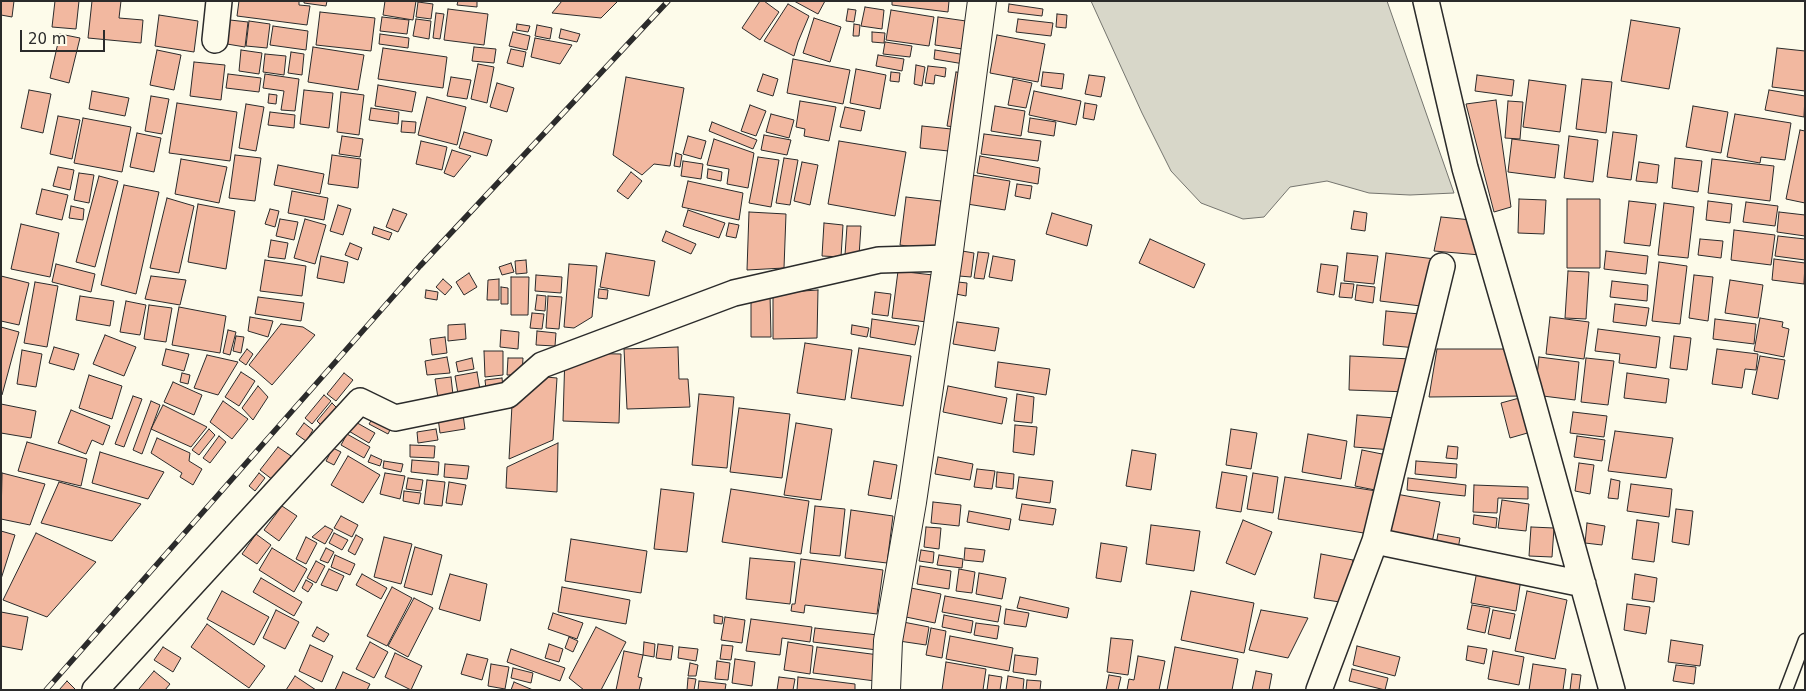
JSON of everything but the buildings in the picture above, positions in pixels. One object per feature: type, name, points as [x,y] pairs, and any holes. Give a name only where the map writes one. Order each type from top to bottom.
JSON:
[{"type":"street","points":[[215,40],[219,1]]},
{"type":"street","points":[[886,690],[888,641],[912,502],[948,258],[982,1]]},
{"type":"street","points":[[1426,1],[1465,168],[1528,386],[1612,690]]},
{"type":"street","points":[[95,690],[360,401],[395,418],[508,395],[542,365],[734,293],[879,260],[948,258]]},
{"type":"street","points":[[1319,690],[1375,541],[1442,266]]},
{"type":"street","points":[[1375,541],[1583,584]]},
{"type":"lane","points":[[1786,690],[1805,640]]},
{"type":"shaded area","points":[[1091,1],[1387,1],[1454,193],[1410,195],[1369,193],[1327,181],[1290,187],[1264,217],[1243,219],[1201,203],[1171,171],[1142,113]]},
{"type":"railway","points":[[46,690],[420,266],[668,1]]}]
